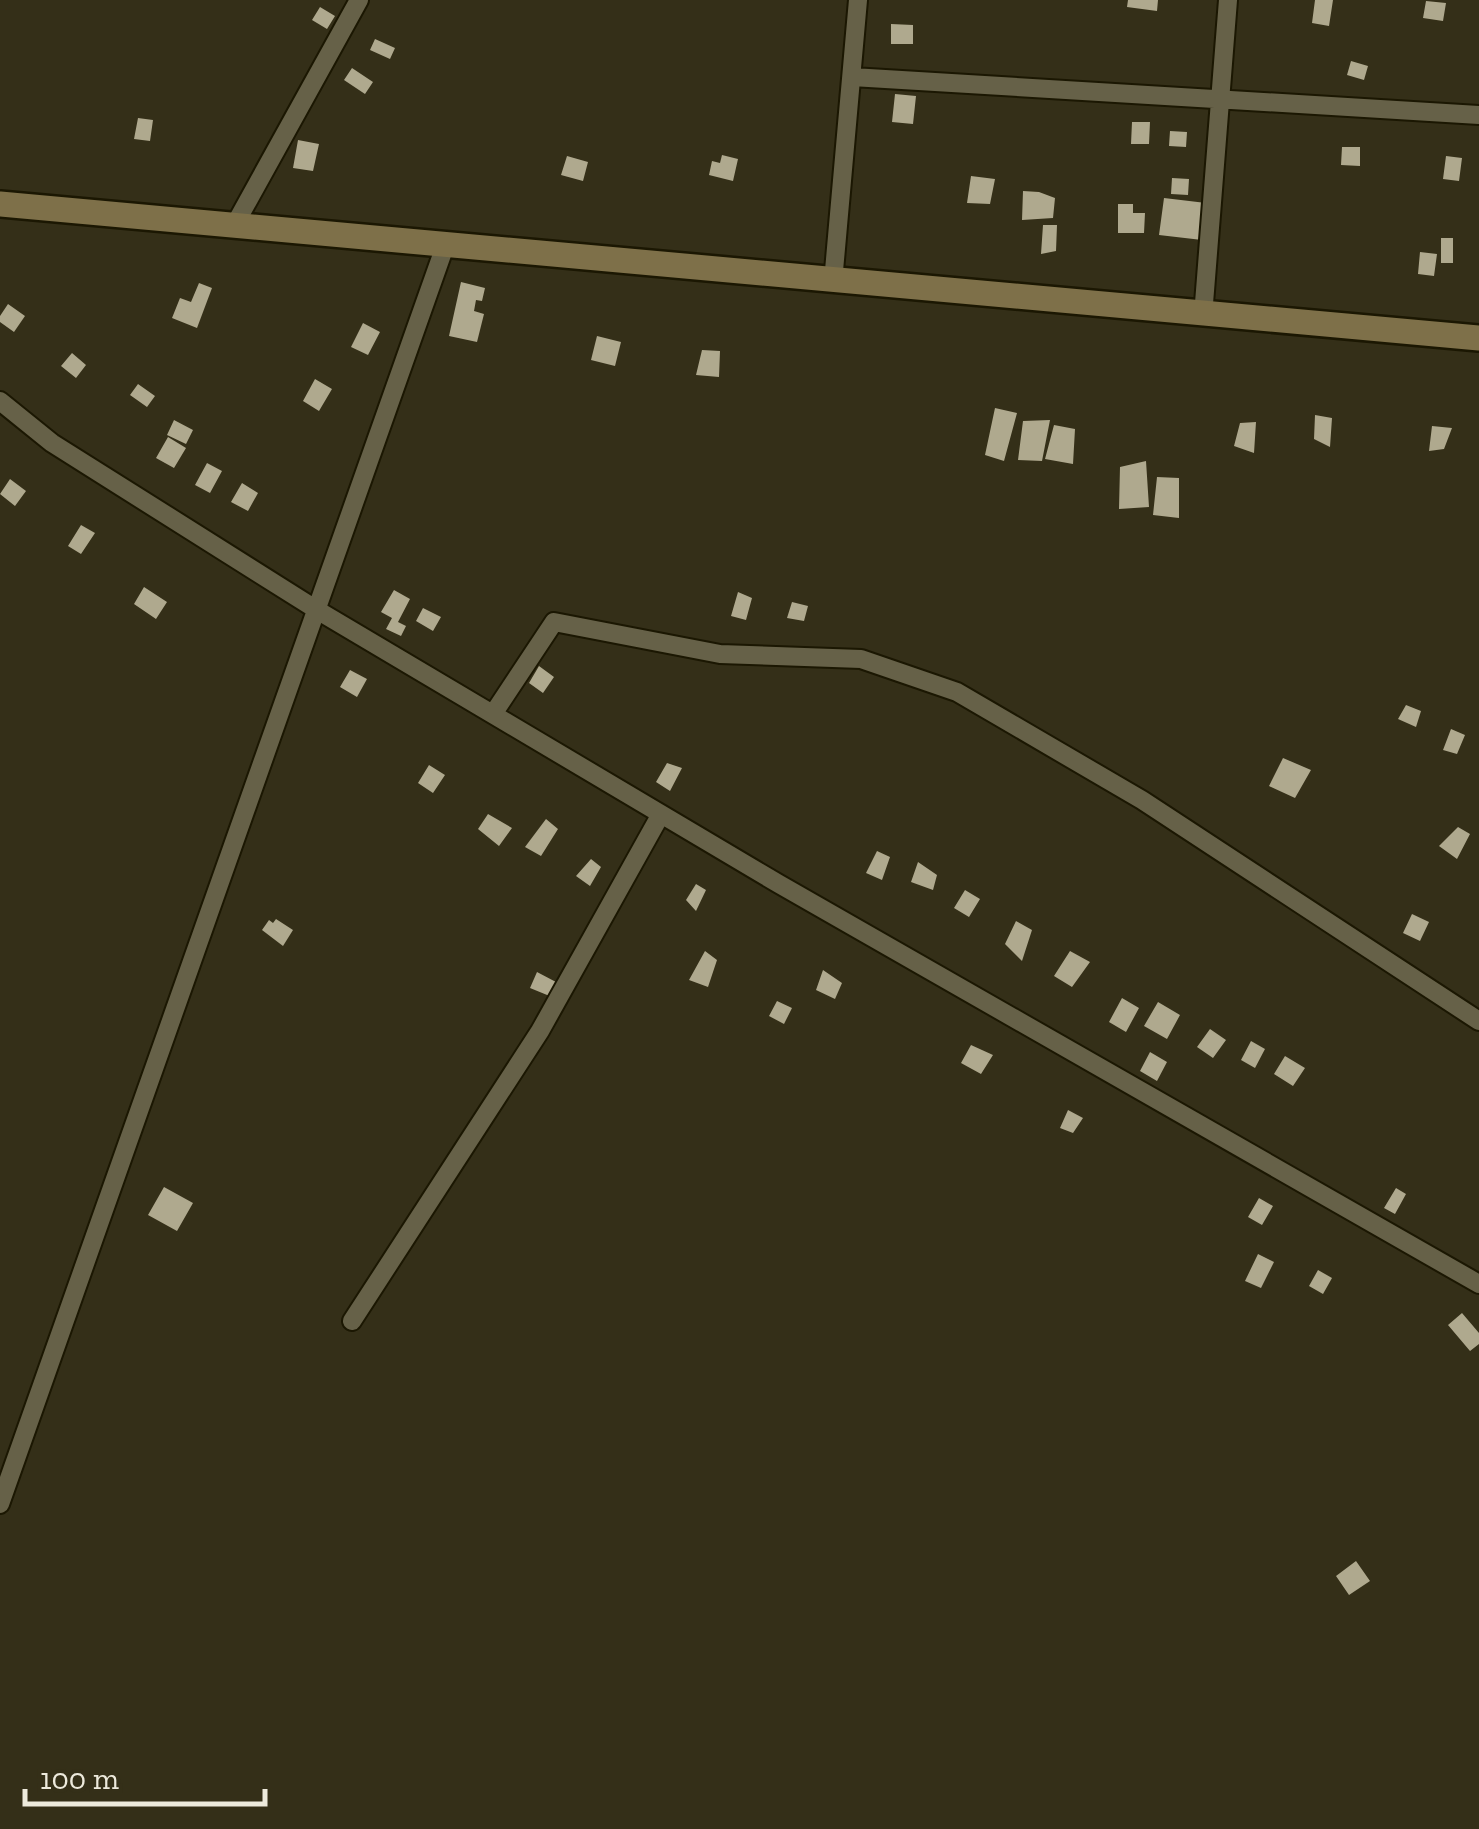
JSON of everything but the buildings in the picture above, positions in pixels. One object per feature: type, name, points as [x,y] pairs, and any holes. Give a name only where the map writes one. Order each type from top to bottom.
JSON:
[{"type":"main road","points":[[0,204],[1479,338]]},
{"type":"street","points":[[234,226],[359,0]]},
{"type":"street","points":[[833,282],[858,0]]},
{"type":"street","points":[[1203,316],[1228,0]]},
{"type":"street","points":[[852,78],[1479,115]]},
{"type":"street","points":[[0,1504],[445,246]]},
{"type":"street","points":[[0,402],[68,453],[317,610],[661,814],[1479,1284]]},
{"type":"street","points":[[493,714],[554,622],[720,654],[861,659],[957,692],[1020,728],[1142,800],[1479,1022]]},
{"type":"street","points":[[352,1322],[540,1031],[661,814]]}]
